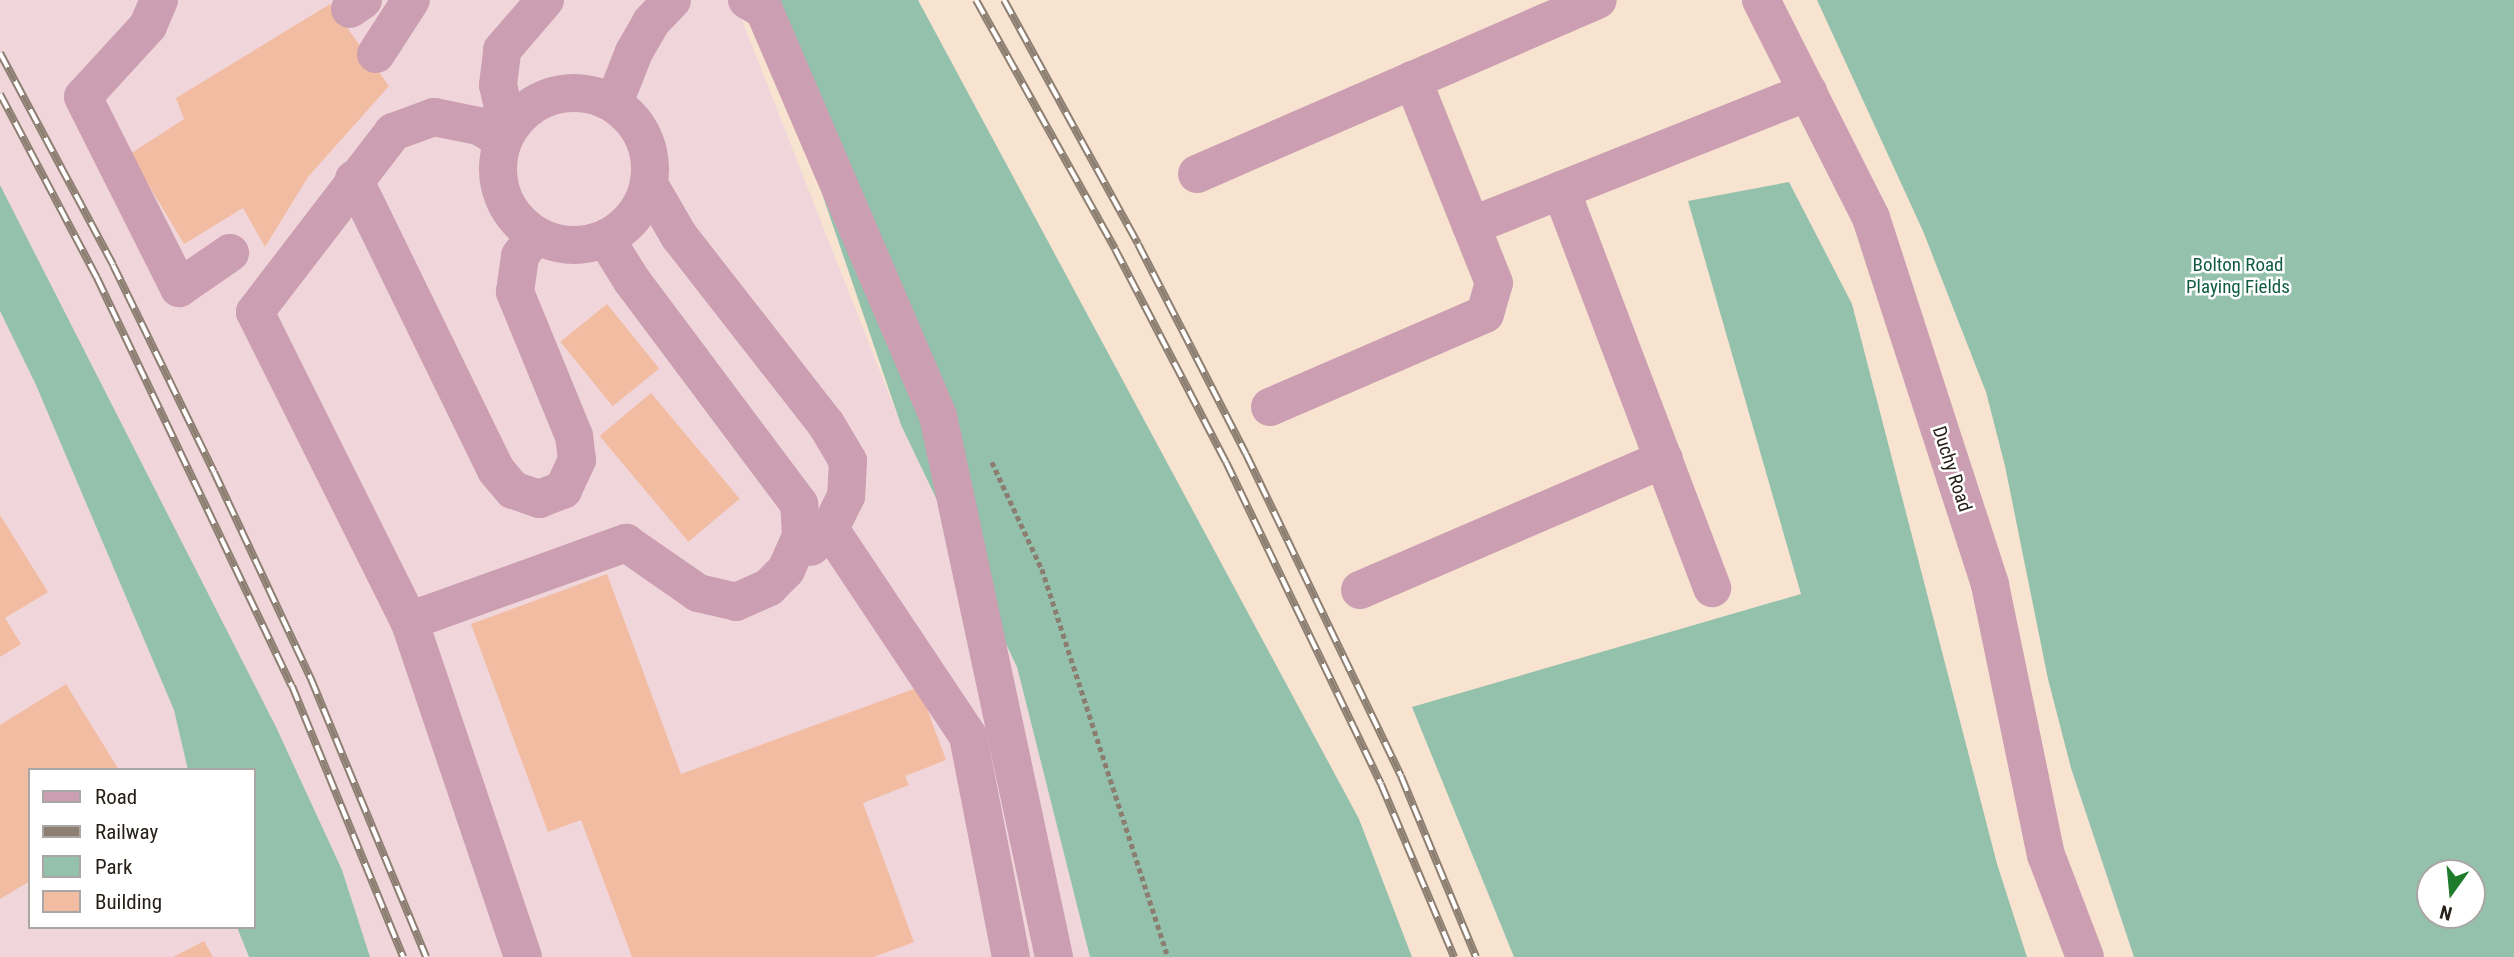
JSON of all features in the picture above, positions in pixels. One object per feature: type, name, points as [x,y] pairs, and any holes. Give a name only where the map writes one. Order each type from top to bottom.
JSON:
[{"type":"street","points":[[159,0],[148,26],[83,97],[178,288],[230,253]]},
{"type":"street","points":[[376,54],[411,0]]},
{"type":"street","points":[[505,134],[538,101],[563,93],[590,93],[614,103],[633,119],[646,140],[651,163],[650,186],[634,216],[606,239],[583,245],[558,244],[535,235],[515,218],[502,196],[497,168],[505,134],[498,85],[502,50],[545,0]]},
{"type":"street","points":[[614,103],[634,52],[651,22],[672,0]]},
{"type":"street","points":[[747,0],[764,10],[938,416],[1054,957]]},
{"type":"street","points":[[1197,174],[1598,0]]},
{"type":"street","name":"Duchy Road","points":[[1761,0],[1871,218],[1986,572],[2046,855],[2085,957]]},
{"type":"street","points":[[1270,407],[1485,314],[1494,283],[1413,80]]},
{"type":"street","points":[[1471,226],[1808,92]]},
{"type":"street","points":[[505,134],[435,117],[419,120],[393,132],[354,179],[255,312],[409,621],[523,957]]},
{"type":"street","points":[[354,179],[496,470],[513,490],[539,499],[563,490],[577,460],[574,436],[515,292],[520,256],[535,235]]},
{"type":"street","points":[[409,621],[626,543],[698,593],[736,601],[769,587],[830,529],[846,496],[848,461],[826,424],[679,236],[650,186]]},
{"type":"street","points":[[1561,190],[1712,588]]},
{"type":"street","points":[[606,239],[632,281],[799,504],[802,537],[786,570]]},
{"type":"street","points":[[1360,590],[1664,459]]},
{"type":"street","points":[[830,529],[968,736],[1011,957]]},
{"type":"path","points":[[944,438],[986,450],[1042,569],[1168,957]]},
{"type":"shaded area","points":[[0,0],[734,0],[901,425],[1017,667],[1090,957],[0,957]]},
{"type":"green space","points":[[756,0],[918,0],[1359,819],[1412,957],[1090,957],[1017,667],[901,425]]},
{"type":"green space","name":"Bolton Road Playing Fields","points":[[1817,0],[2514,0],[2514,957],[2134,957],[2071,768],[2048,679],[2005,466],[1986,392],[1923,231]]},
{"type":"green space","points":[[1789,182],[1852,304],[1997,864],[2027,957],[1514,957],[1412,707],[1801,594],[1688,201]]},
{"type":"green space","points":[[0,185],[276,727],[342,870],[370,957],[249,957],[238,929],[256,929],[256,768],[188,768],[174,710],[36,385],[0,311]]},
{"type":"building","points":[[330,4],[389,86],[308,177],[265,247],[243,208],[184,244],[130,154],[184,119],[176,98]]},
{"type":"building","points":[[607,304],[659,369],[613,406],[560,342]]},
{"type":"building","points":[[651,393],[740,499],[688,542],[600,436]]},
{"type":"building","points":[[0,515],[48,592],[5,618],[21,644],[0,657]]},
{"type":"building","points":[[607,574],[681,774],[919,687],[946,760],[905,776],[909,785],[863,803],[914,942],[874,957],[632,957],[581,820],[548,832],[471,624]]},
{"type":"building","points":[[66,684],[118,768],[28,768],[28,882],[0,899],[0,725]]},
{"type":"building","points":[[204,941],[213,957],[173,957]]},
{"type":"railway","points":[[976,0],[1115,249],[1226,462],[1381,784],[1454,957]]},
{"type":"railway","points":[[1004,0],[1138,244],[1246,454],[1401,776],[1476,957]]},
{"type":"railway","points":[[0,53],[113,265],[214,472],[311,679],[426,957]]},
{"type":"railway","points":[[0,94],[97,278],[292,686],[403,957]]}]
